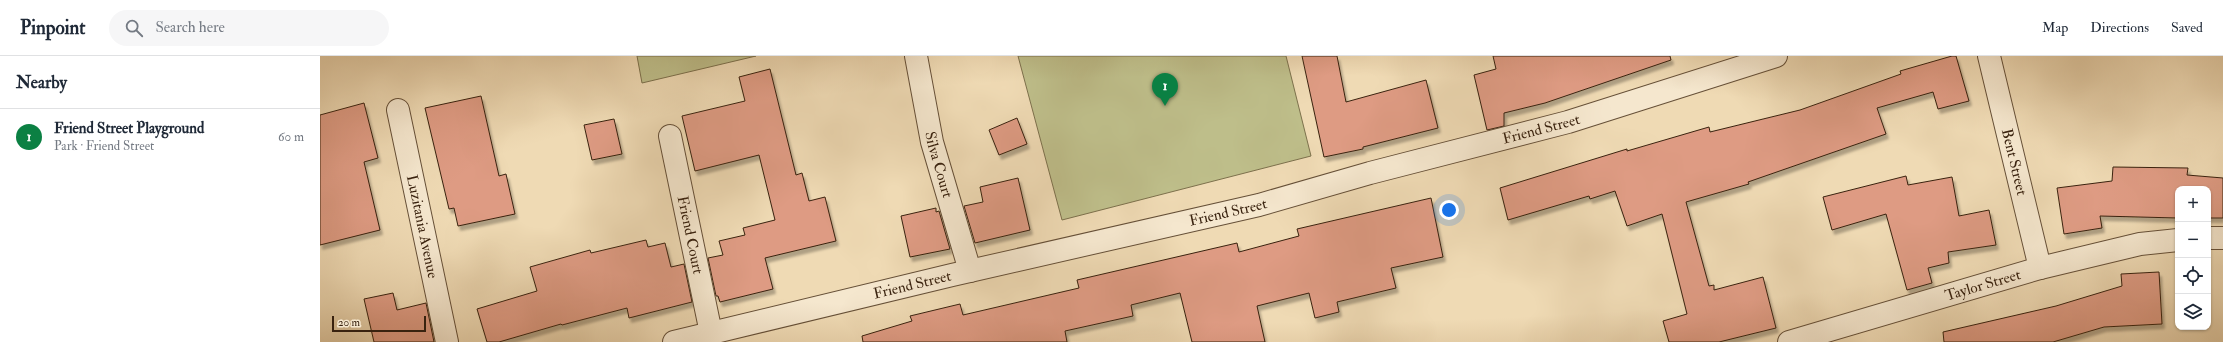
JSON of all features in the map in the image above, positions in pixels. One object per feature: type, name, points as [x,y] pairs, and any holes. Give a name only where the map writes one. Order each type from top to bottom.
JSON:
[{"type":"street","name":"Silva Court","points":[[916,56],[932,142],[970,271]]},
{"type":"street","name":"Friend Street","points":[[674,342],[970,271],[1259,205],[1370,173],[1568,122],[1776,56]]},
{"type":"street","name":"Bent Street","points":[[1990,56],[2040,268]]},
{"type":"street","name":"Luzitania Avenue","points":[[398,110],[447,342]]},
{"type":"street","name":"Friend Court","points":[[670,136],[711,333]]},
{"type":"street","points":[[2211,238],[2223,238]]},
{"type":"street","name":"Taylor Street","points":[[1789,342],[2040,268],[2140,244],[2175,240]]},
{"type":"green space","points":[[637,56],[756,56],[642,83]]},
{"type":"green space","points":[[1018,56],[1286,56],[1311,156],[1062,220]]},
{"type":"building","points":[[1302,56],[1337,56],[1346,102],[1426,80],[1438,128],[1363,147],[1363,149],[1324,157]]},
{"type":"building","points":[[1493,56],[1670,56],[1671,60],[1545,103],[1504,113],[1504,126],[1487,130],[1474,75],[1496,69]]},
{"type":"building","points":[[1956,56],[1969,101],[1938,109],[1933,92],[1877,108],[1886,134],[1748,182],[1749,184],[1686,202],[1709,286],[1714,285],[1714,290],[1763,277],[1776,328],[1719,342],[1669,342],[1663,321],[1687,314],[1662,214],[1627,226],[1615,191],[1590,199],[1589,196],[1508,220],[1500,188],[1627,149],[1627,151],[1709,127],[1710,132],[1800,110],[1901,74],[1900,71]]},
{"type":"building","points":[[770,69],[796,175],[802,173],[809,201],[825,197],[836,241],[765,258],[773,289],[720,302],[718,296],[716,296],[708,258],[723,255],[719,241],[745,235],[743,228],[775,220],[759,155],[695,171],[682,116],[745,101],[739,77]]},
{"type":"building","points":[[481,96],[499,176],[506,174],[515,214],[458,226],[454,208],[449,209],[425,108]]},
{"type":"building","points":[[364,103],[378,158],[364,162],[380,230],[320,245],[320,115]]},
{"type":"building","points":[[1017,118],[1027,144],[999,155],[989,130]]},
{"type":"building","points":[[614,119],[622,154],[592,160],[584,125]]},
{"type":"building","points":[[2113,167],[2188,168],[2187,175],[2223,178],[2223,218],[2211,218],[2211,186],[2175,186],[2175,218],[2100,216],[2102,228],[2064,234],[2057,188],[2112,181]]},
{"type":"building","points":[[1906,176],[1908,185],[1952,177],[1959,216],[1989,210],[1996,245],[1948,252],[1949,263],[1928,268],[1932,283],[1907,290],[1886,214],[1832,230],[1823,197]]},
{"type":"building","points":[[1018,178],[1030,230],[975,243],[964,206],[983,202],[980,187]]},
{"type":"building","points":[[1431,198],[1443,257],[1391,268],[1396,288],[1337,302],[1339,312],[1315,318],[1309,293],[1257,306],[1265,342],[1192,342],[1180,293],[1131,305],[1133,316],[1065,331],[1067,342],[863,342],[862,336],[912,321],[910,316],[960,304],[963,315],[1079,288],[1077,280],[1237,243],[1239,252],[1299,236],[1297,229]]},
{"type":"building","points":[[936,208],[936,212],[939,211],[950,249],[910,257],[901,216]]},
{"type":"building","points":[[646,240],[648,247],[665,243],[671,267],[684,264],[692,302],[629,318],[627,308],[562,325],[561,324],[499,342],[487,342],[477,309],[537,291],[530,267],[590,250],[591,253]]},
{"type":"building","points":[[2159,272],[2162,324],[2104,327],[2053,342],[1944,342],[1943,332],[2056,306],[2122,286],[2121,274]]},
{"type":"building","points":[[393,293],[397,310],[426,303],[434,342],[374,342],[364,299]]},
{"type":"place","name":"Friend Street Playground","points":[[1165,106]]}]
